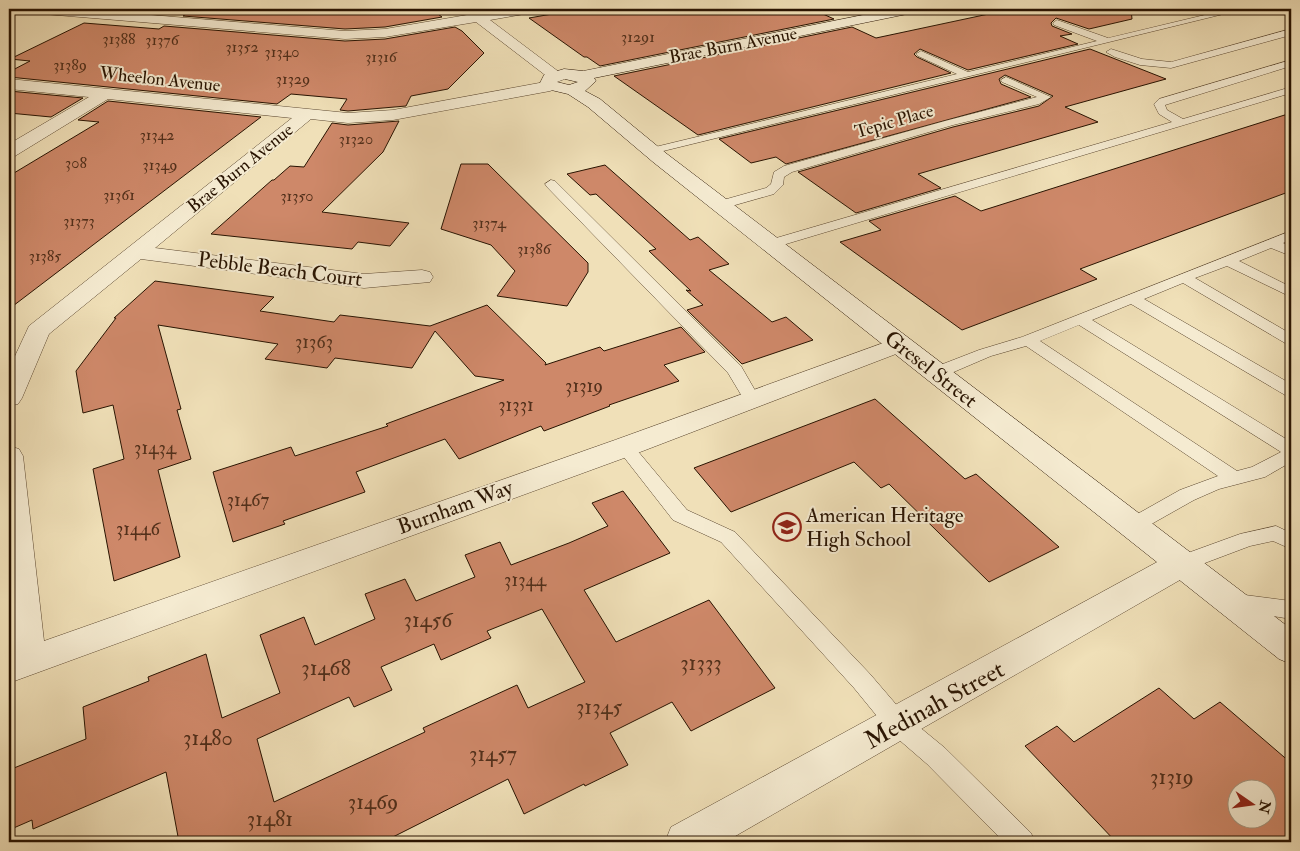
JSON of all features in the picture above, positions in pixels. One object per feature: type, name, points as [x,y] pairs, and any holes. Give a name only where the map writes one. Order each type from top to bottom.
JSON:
[{"type":"street","points":[[32,9],[345,35],[385,33],[530,9]]},
{"type":"street","points":[[466,9],[552,80],[571,89],[586,83],[588,80],[583,76]]},
{"type":"street","name":"Brae Burn Avenue","points":[[9,398],[38,332],[307,114],[348,118],[393,114],[552,80],[570,73],[583,76],[912,9]]},
{"type":"street","name":"Wheelon Avenue","points":[[9,84],[307,114]]},
{"type":"street","name":"Gresel Street","points":[[571,89],[594,104],[720,205],[1291,649]]},
{"type":"street","points":[[9,152],[105,94]]},
{"type":"street","name":"Pebble Beach Court","points":[[138,252],[364,281],[422,277]]},
{"type":"street","name":"Burnham Way","points":[[19,664],[625,447],[900,344]]},
{"type":"street","points":[[9,456],[19,664]]},
{"type":"street","name":"Medinah Street","points":[[686,842],[1181,564]]},
{"type":"lane","points":[[651,151],[1238,9]]},
{"type":"lane","points":[[1057,23],[1107,41]]},
{"type":"lane","points":[[1111,52],[1136,62],[1154,65],[1171,64],[1291,32]]},
{"type":"lane","points":[[921,54],[967,75]]},
{"type":"lane","points":[[1183,123],[1163,112],[1160,104],[1163,101],[1291,63]]},
{"type":"lane","name":"Tepic Place","points":[[720,205],[770,191],[777,185],[778,175],[788,169],[950,123],[1035,102],[1046,97],[1006,80]]},
{"type":"lane","points":[[772,244],[1291,90]]},
{"type":"lane","points":[[551,184],[735,370],[752,399]]},
{"type":"lane","points":[[936,373],[985,353],[1028,340],[1291,235]]},
{"type":"lane","points":[[1271,243],[1291,252]]},
{"type":"lane","points":[[1227,260],[1291,293]]},
{"type":"lane","points":[[1184,278],[1291,340]]},
{"type":"lane","points":[[1132,298],[1291,391]]},
{"type":"lane","points":[[1080,319],[1291,450]]},
{"type":"lane","points":[[1028,340],[1235,479]]},
{"type":"lane","points":[[625,447],[680,514],[728,537],[862,681],[898,724],[936,756],[1022,842]]},
{"type":"lane","points":[[1132,526],[1187,495],[1258,472],[1291,454]]},
{"type":"lane","points":[[1181,564],[1247,539],[1276,533],[1291,542]]},
{"type":"lane","points":[[1232,602],[1291,610]]},
{"type":"building","points":[[195,9],[431,9],[442,17],[385,27],[345,29],[183,16]]},
{"type":"building","points":[[581,9],[812,9],[834,19],[600,66],[584,57],[529,18]]},
{"type":"building","points":[[1012,9],[1131,9],[1132,19],[1089,29],[1056,18],[1051,23],[1052,26],[1072,34],[1060,36],[1078,44],[968,70],[920,49],[914,54],[917,57],[951,73],[698,135],[614,76],[852,27],[876,38]]},
{"type":"building","points":[[84,23],[159,29],[164,26],[345,41],[385,39],[455,27],[462,31],[484,53],[448,89],[411,96],[406,106],[348,111],[340,110],[347,99],[291,94],[277,104],[9,77],[9,72],[30,61],[10,59]]},
{"type":"building","points":[[1090,49],[1166,79],[1065,107],[1098,122],[918,174],[941,188],[856,213],[798,172],[953,127],[1039,106],[1053,96],[1005,75],[999,79],[1001,84],[1031,97],[786,164],[776,157],[751,163],[719,139]]},
{"type":"building","points":[[9,91],[83,98],[51,117],[9,113]]},
{"type":"building","points":[[108,101],[261,117],[9,309],[9,176],[99,122],[78,120]]},
{"type":"building","points":[[1291,113],[1291,191],[1080,269],[1097,279],[962,330],[840,242],[881,230],[869,221],[955,196],[981,211]]},
{"type":"building","points":[[399,121],[383,152],[322,212],[409,223],[390,246],[358,242],[352,249],[211,234],[290,166],[304,167],[332,123],[348,125]]},
{"type":"building","points":[[461,164],[488,164],[588,263],[588,272],[567,306],[497,296],[515,271],[491,245],[441,229]]},
{"type":"building","points":[[605,165],[690,240],[698,237],[729,264],[709,270],[772,322],[786,317],[813,340],[742,364],[687,310],[703,305],[649,251],[656,249],[596,194],[590,195],[567,174]]},
{"type":"building","points":[[155,281],[274,297],[260,311],[334,322],[340,315],[430,326],[487,305],[546,363],[545,365],[600,347],[604,351],[681,327],[705,352],[664,365],[679,381],[609,405],[544,431],[541,426],[459,459],[445,439],[356,472],[365,492],[283,521],[285,524],[233,542],[213,472],[291,447],[295,456],[388,426],[386,424],[504,380],[475,376],[435,331],[412,368],[335,358],[327,368],[265,359],[278,344],[158,325],[181,409],[177,410],[191,459],[158,470],[180,557],[114,581],[93,469],[124,459],[113,405],[83,413],[76,371],[116,318],[114,318]]},
{"type":"building","points":[[875,399],[965,479],[976,474],[1059,547],[989,582],[889,484],[881,488],[854,462],[731,512],[694,468]]},
{"type":"building","points":[[623,491],[670,553],[584,590],[616,642],[709,600],[775,688],[691,731],[672,702],[610,733],[628,765],[585,786],[584,784],[524,814],[508,779],[383,842],[179,842],[166,772],[33,829],[32,820],[9,830],[9,770],[86,739],[83,707],[149,681],[148,677],[206,654],[222,718],[280,693],[260,635],[304,617],[315,645],[375,619],[365,594],[405,579],[416,601],[475,577],[465,555],[500,542],[511,565],[608,526],[592,503]],"holes":[[[542,609],[585,682],[528,708],[517,685],[423,728],[425,732],[274,802],[257,739],[349,697],[354,707],[392,690],[381,667],[434,644],[441,660],[491,638],[487,631]]]},
{"type":"building","points":[[1159,688],[1194,719],[1220,702],[1291,763],[1291,842],[1116,842],[1025,746],[1057,726],[1074,742]]},
{"type":"place","name":"American Heritage High School","points":[[787,527]]}]
